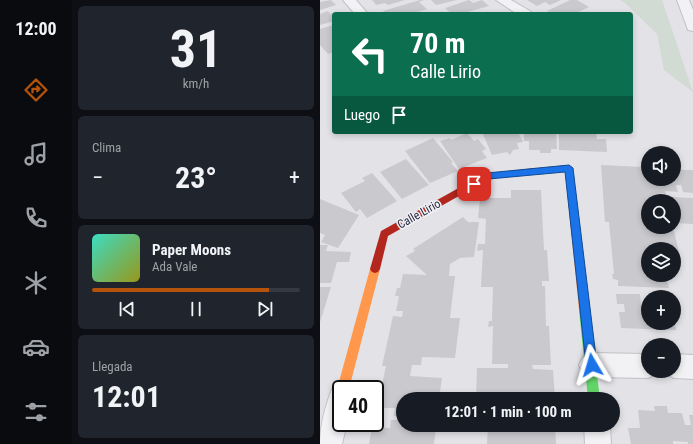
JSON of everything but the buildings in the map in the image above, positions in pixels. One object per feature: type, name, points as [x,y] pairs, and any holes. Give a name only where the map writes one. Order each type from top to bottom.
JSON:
[{"type":"street","points":[[349,0],[360,12]]},
{"type":"street","points":[[502,0],[523,12]]},
{"type":"street","points":[[683,0],[693,27]]},
{"type":"street","name":"Calle Lirio","points":[[345,380],[384,234],[487,176],[569,168],[592,365],[594,392]]},
{"type":"street","points":[[592,365],[641,366]]},
{"type":"street","points":[[681,366],[693,367]]},
{"type":"street","points":[[329,444],[332,432]]},
{"type":"street","points":[[597,432],[598,444]]},
{"type":"shaded area","points":[[620,0],[662,0],[693,92],[664,70],[657,34]]},
{"type":"traffic: fast","points":[[584,310],[593,392]]},
{"type":"traffic: slow","points":[[535,171],[569,168],[584,310]]},
{"type":"traffic: slow","points":[[345,380],[375,269]]},
{"type":"traffic: jam","points":[[375,269],[384,234],[487,176],[535,171]]},
{"type":"route","points":[[474,184],[487,176],[569,168],[592,365]]}]
